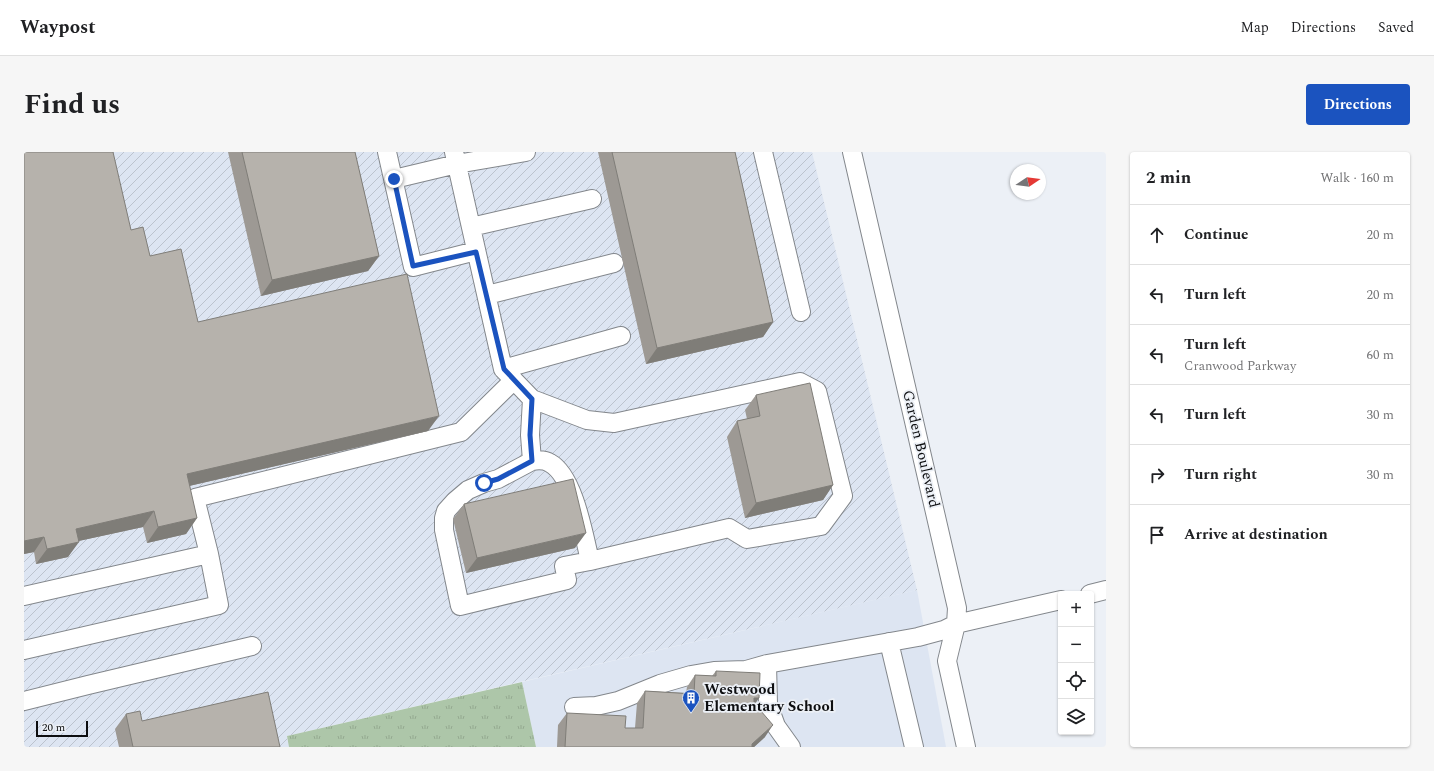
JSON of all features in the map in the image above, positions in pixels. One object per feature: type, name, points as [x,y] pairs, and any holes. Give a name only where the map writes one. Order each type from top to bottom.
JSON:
[{"type":"street","points":[[388,152],[413,266],[476,252]]},
{"type":"street","points":[[763,152],[801,312]]},
{"type":"street","name":"Garden Boulevard","points":[[852,152],[957,608],[956,624],[947,662],[966,747]]},
{"type":"street","points":[[394,179],[455,158],[518,153]]},
{"type":"street","points":[[455,158],[486,296],[509,374],[532,399],[588,420],[614,423],[742,393],[800,382],[817,391],[843,496],[821,526],[747,539],[729,528],[590,561],[564,566],[567,580],[460,606],[444,530],[444,518],[446,511],[468,490],[498,479],[532,461],[539,460],[551,463],[564,476],[572,495],[581,523],[590,561]]},
{"type":"street","points":[[471,227],[592,199]]},
{"type":"street","points":[[486,296],[614,263]]},
{"type":"street","points":[[24,650],[219,605],[209,554],[195,498],[461,432],[509,374],[621,336]]},
{"type":"street","points":[[532,399],[530,435],[532,461]]},
{"type":"street","points":[[24,596],[209,554]]},
{"type":"street","points":[[1094,593],[1106,590]]},
{"type":"street","points":[[574,707],[596,706],[618,701],[660,684],[691,675],[746,670],[767,664],[918,637],[944,630],[956,624],[1058,601]]},
{"type":"street","points":[[889,642],[914,747]]},
{"type":"street","points":[[24,701],[252,646]]},
{"type":"street","points":[[767,664],[768,704],[776,726],[791,747]]},
{"type":"shaded area","points":[[24,152],[812,152],[917,590],[287,736],[289,747],[24,747]]},
{"type":"shaded area","points":[[917,590],[946,747],[536,747],[522,682]]},
{"type":"green space","points":[[522,682],[536,747],[289,747],[287,736]]},
{"type":"building","points":[[24,152],[113,152],[131,230],[143,227],[150,256],[181,249],[198,322],[407,274],[439,416],[187,474],[197,518],[158,527],[154,511],[76,529],[79,542],[47,549],[44,537],[24,541]]},
{"type":"building","points":[[242,152],[355,152],[379,256],[272,280]]},
{"type":"building","points":[[612,152],[735,152],[773,322],[657,348]]},
{"type":"building","points":[[810,383],[833,485],[756,503],[737,421],[760,416],[756,395]]},
{"type":"building","points":[[573,479],[586,533],[477,558],[464,504]]},
{"type":"building","name":"Westwood Elementary School","points":[[716,671],[760,673],[759,698],[754,698],[754,703],[773,725],[752,744],[752,747],[565,747],[567,713],[626,716],[625,728],[643,728],[645,691],[694,694],[695,675],[716,676]]},
{"type":"building","points":[[268,692],[280,747],[133,747],[126,714],[140,711],[142,721]]},
{"type":"place","name":"Westwood Elementary School","points":[[691,713]]},
{"type":"route","points":[[394,179],[413,266],[476,252],[504,369],[532,399],[530,435],[532,461],[498,479],[484,483]]}]
